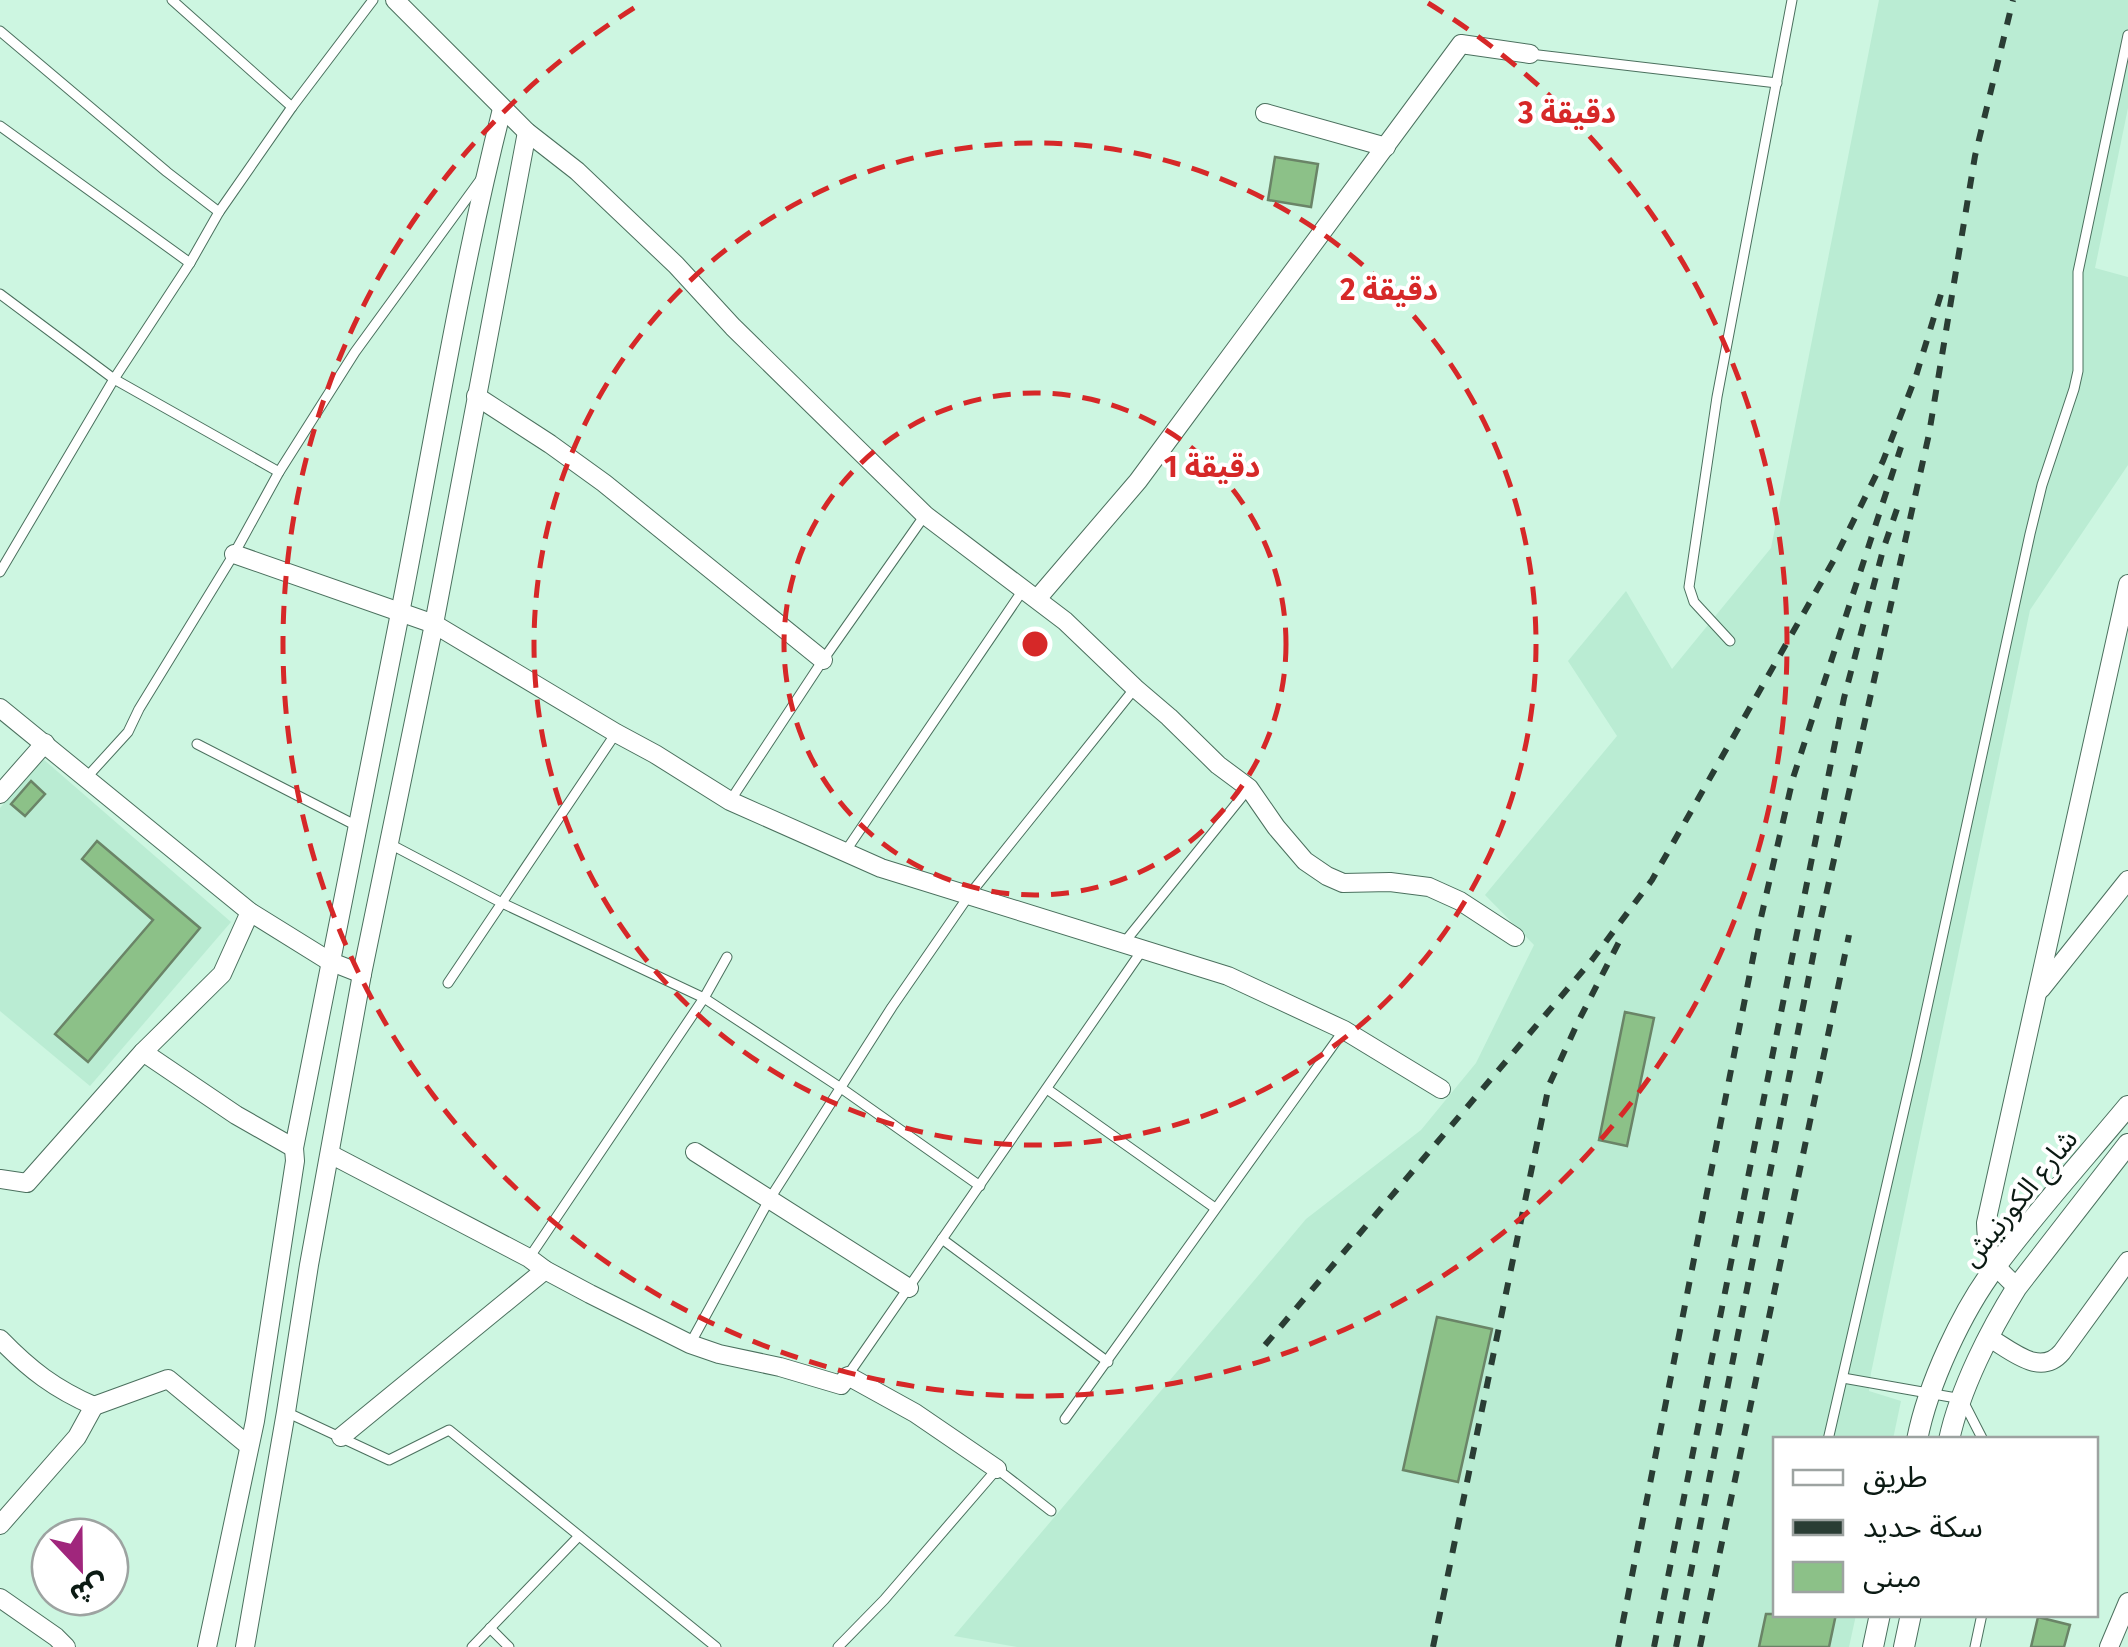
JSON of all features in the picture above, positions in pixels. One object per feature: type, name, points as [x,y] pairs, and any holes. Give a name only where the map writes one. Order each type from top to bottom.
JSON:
[{"type":"street","points":[[395,0],[502,109],[576,171],[676,265],[925,515],[1065,621],[1218,764],[1249,788],[1305,861],[1343,883],[1390,882],[1429,887],[1460,901],[1515,937]]},
{"type":"street","points":[[1030,594],[1138,480],[1461,44],[1530,54]]},
{"type":"street","points":[[207,1647],[255,1421],[294,1148],[329,961],[450,342],[502,109]]},
{"type":"street","points":[[1265,114],[1386,148]]},
{"type":"street","points":[[244,1647],[362,974],[434,624],[527,132]]},
{"type":"street","points":[[476,396],[604,483],[823,660]]},
{"type":"street","points":[[234,554],[434,624],[730,802],[881,868],[1228,976],[1344,1030],[1441,1090]]},
{"type":"street","points":[[2017,1286],[1995,1268],[1987,1246],[1986,1223],[2088,757],[2125,615],[2128,584]]},
{"type":"street","points":[[0,708],[250,912],[329,961],[362,974]]},
{"type":"street","points":[[0,794],[45,742]]},
{"type":"street","points":[[2038,993],[2128,880]]},
{"type":"street","points":[[0,1179],[27,1183],[144,1052],[222,974],[250,912]]},
{"type":"street","points":[[144,1052],[236,1115],[294,1148]]},
{"type":"street","name":"شارع الكورنيش","points":[[1918,1437],[1923,1411],[1971,1305],[1995,1268],[2128,1106]]},
{"type":"street","name":"شارع الكورنيش","points":[[1950,1437],[1988,1337],[2017,1286],[2128,1144]]},
{"type":"street","points":[[696,1152],[908,1288]]},
{"type":"street","points":[[330,1154],[690,1344],[841,1386],[848,1376],[915,1413],[998,1469]]},
{"type":"street","points":[[1988,1337],[2036,1364],[2050,1363],[2128,1261]]},
{"type":"street","points":[[340,1437],[546,1270]]},
{"type":"street","points":[[0,1339],[62,1392],[94,1406]]},
{"type":"street","points":[[0,1524],[76,1437],[94,1406],[168,1379],[249,1446]]},
{"type":"street","points":[[0,1598],[66,1647]]},
{"type":"street","points":[[2109,1647],[2128,1602]]},
{"type":"street","points":[[1873,1647],[1879,1617]]},
{"type":"street","points":[[1904,1647],[1910,1617]]},
{"type":"lane","points":[[172,0],[292,106]]},
{"type":"lane","points":[[0,572],[5,556],[219,212],[292,106],[374,0]]},
{"type":"lane","points":[[1730,642],[1694,602],[1689,586],[1717,397],[1792,0]]},
{"type":"lane","points":[[0,31],[219,212]]},
{"type":"lane","points":[[1829,1437],[2030,534],[2074,389],[2079,353],[2078,272],[2128,36]]},
{"type":"lane","points":[[1530,54],[1777,83]]},
{"type":"lane","points":[[0,126],[190,263]]},
{"type":"lane","points":[[87,777],[128,732],[279,472],[355,352],[486,172]]},
{"type":"lane","points":[[0,294],[114,379],[279,472]]},
{"type":"lane","points":[[730,802],[925,515]]},
{"type":"lane","points":[[845,852],[1030,594]]},
{"type":"lane","points":[[690,1344],[769,1200],[892,1008],[970,894],[1135,688]]},
{"type":"lane","points":[[448,983],[616,733]]},
{"type":"lane","points":[[197,744],[356,826]]},
{"type":"lane","points":[[1123,944],[1249,788]]},
{"type":"lane","points":[[388,843],[502,904],[704,998],[980,1186]]},
{"type":"lane","points":[[841,1386],[1143,949]]},
{"type":"lane","points":[[529,1258],[704,998],[727,957]]},
{"type":"lane","points":[[1065,1419],[1344,1030]]},
{"type":"lane","points":[[1047,1089],[1215,1208]]},
{"type":"lane","points":[[942,1239],[1108,1362]]},
{"type":"lane","points":[[1843,1378],[1962,1400],[1981,1437]]},
{"type":"lane","points":[[286,1412],[389,1460],[449,1430],[716,1647]]},
{"type":"lane","points":[[838,1647],[998,1469],[1051,1511]]},
{"type":"lane","points":[[472,1647],[579,1536]]},
{"type":"lane","points":[[1975,1647],[1981,1617]]},
{"type":"lane","points":[[490,1628],[509,1647]]},
{"type":"shaded area","points":[[1879,0],[2128,0],[2128,108],[2095,268],[2128,277],[2128,465],[2030,610],[1871,1373],[1869,1391],[1901,1401],[1893,1437],[1773,1437],[1773,1617],[1856,1617],[1849,1647],[1017,1647],[954,1636],[1306,1219],[1421,1130],[1476,1063],[1534,945],[1485,895],[1617,736],[1568,661],[1626,591],[1672,669],[1771,548]]},
{"type":"shaded area","points":[[43,759],[231,922],[90,1086],[0,1011],[0,808]]},
{"type":"building","points":[[1275,157],[1318,164],[1311,207],[1268,200]]},
{"type":"building","points":[[31,781],[45,794],[25,816],[11,804]]},
{"type":"building","points":[[97,841],[200,928],[88,1062],[55,1034],[153,920],[82,859]]},
{"type":"building","points":[[1625,1012],[1654,1018],[1627,1146],[1599,1140]]},
{"type":"building","points":[[1437,1317],[1492,1329],[1458,1482],[1403,1470]]},
{"type":"building","points":[[1766,1614],[1835,1617],[1829,1647],[1759,1647]]},
{"type":"building","points":[[2038,1617],[2070,1625],[2064,1647],[2031,1647]]},
{"type":"railway","points":[[1676,1647],[1818,931],[1929,434],[1975,156],[2013,0]]},
{"type":"railway","points":[[1265,1345],[1592,960],[1652,880],[1835,558],[1883,461],[1916,376],[1941,294]]},
{"type":"railway","points":[[1618,1647],[1760,922],[1793,778],[1901,447]]},
{"type":"railway","points":[[1654,1647],[1844,698],[1898,506]]},
{"type":"railway","points":[[1700,1647],[1849,935]]},
{"type":"railway","points":[[1433,1647],[1549,1085],[1620,940]]}]
